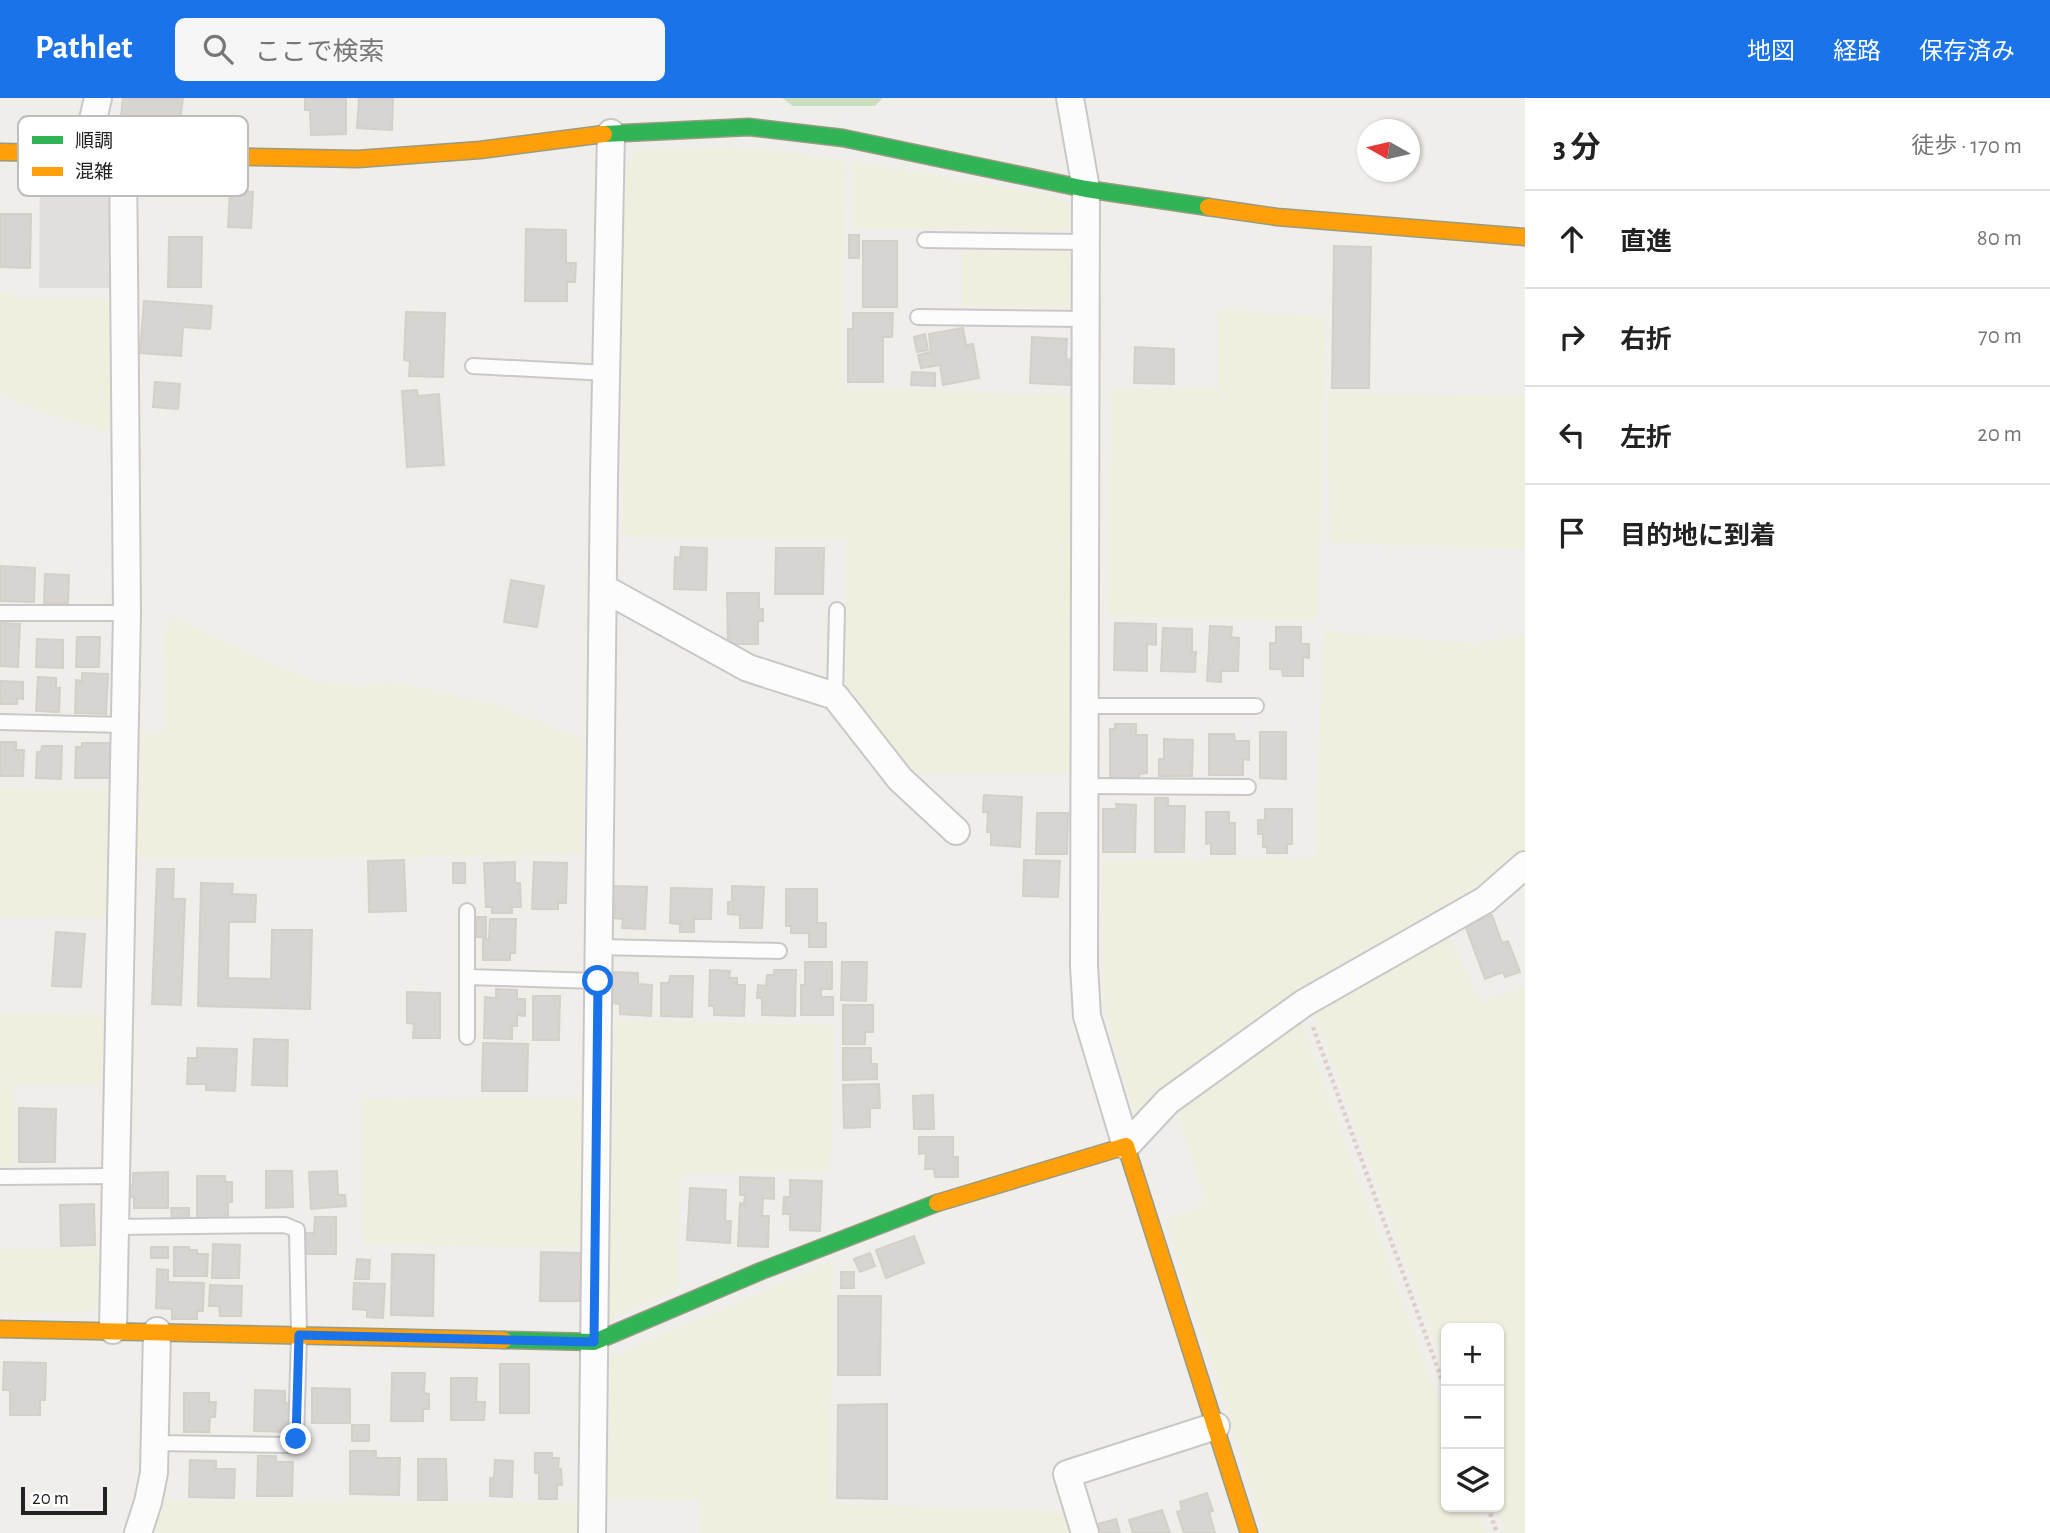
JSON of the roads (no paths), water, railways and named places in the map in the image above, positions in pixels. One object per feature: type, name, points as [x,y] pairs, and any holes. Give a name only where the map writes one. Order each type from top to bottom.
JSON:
[{"type":"street","points":[[94,116],[98,98]]},
{"type":"street","points":[[1070,98],[1086,189],[1084,966],[1087,1016],[1250,1533]]},
{"type":"street","points":[[248,157],[358,159],[480,150],[611,133],[749,127],[843,138],[1086,189],[1277,217],[1525,237]]},
{"type":"street","points":[[592,1533],[611,133]]},
{"type":"street","points":[[0,152],[18,152]]},
{"type":"street","points":[[113,1330],[127,613],[123,196]]},
{"type":"street","points":[[603,588],[748,668],[835,696],[900,779],[956,831]]},
{"type":"street","points":[[0,1329],[594,1342],[761,1271],[924,1207],[1126,1146],[1168,1101],[1304,1003],[1485,900],[1525,865]]},
{"type":"street","points":[[138,1533],[154,1473],[157,1331]]},
{"type":"street","points":[[1085,1533],[1067,1474],[1216,1426]]},
{"type":"lane","points":[[925,240],[1086,242]]},
{"type":"lane","points":[[918,317],[1086,319]]},
{"type":"lane","points":[[473,366],[607,373]]},
{"type":"lane","points":[[835,696],[837,610]]},
{"type":"lane","points":[[0,613],[127,613]]},
{"type":"lane","points":[[1085,706],[1256,706]]},
{"type":"lane","points":[[0,722],[124,725]]},
{"type":"lane","points":[[1085,786],[1248,787]]},
{"type":"lane","points":[[467,911],[467,1037]]},
{"type":"lane","points":[[599,947],[779,951]]},
{"type":"lane","points":[[467,977],[598,981]]},
{"type":"lane","points":[[0,1177],[116,1176]]},
{"type":"lane","points":[[114,1227],[285,1225],[297,1230],[299,1335],[296,1439],[291,1445],[155,1443]]}]
